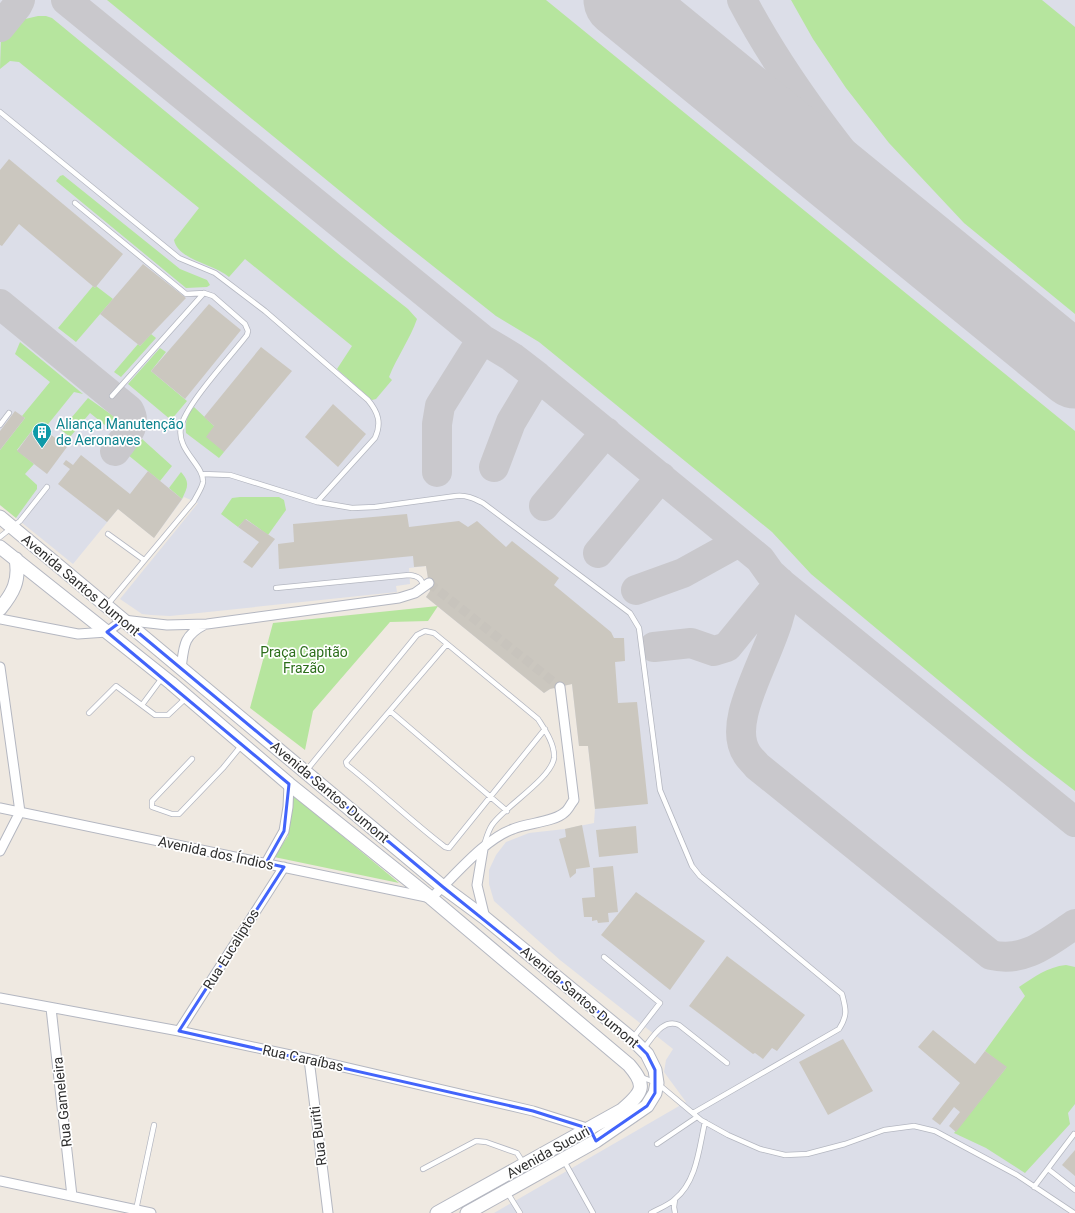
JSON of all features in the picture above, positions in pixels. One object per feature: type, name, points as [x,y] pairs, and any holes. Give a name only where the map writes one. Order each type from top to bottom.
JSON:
[{"type":"main road","name":"Avenida Santos Dumont","points":[[0,517],[443,887],[485,918],[632,1039],[643,1050],[656,1076]]},
{"type":"main road","name":"Avenida Santos Dumont","points":[[0,547],[188,697],[289,784],[431,898],[629,1065],[639,1076]]},
{"type":"main road","points":[[0,609],[17,584],[18,569],[16,559]]},
{"type":"main road","points":[[167,680],[181,669]]},
{"type":"main road","points":[[508,962],[521,947]]},
{"type":"main road","points":[[603,1044],[612,1038],[617,1027]]},
{"type":"main road","name":"Avenida Sucuri","points":[[437,1213],[622,1110],[635,1100],[642,1087],[639,1076]]},
{"type":"main road","name":"Avenida Sucuri","points":[[467,1213],[596,1141],[647,1106],[655,1093],[656,1076]]},
{"type":"street","points":[[0,619],[78,634],[107,632],[123,620],[167,625],[207,624],[398,598],[427,585]]},
{"type":"street","points":[[181,669],[184,647],[191,632],[207,624]]},
{"type":"street","points":[[0,667],[20,812],[0,851]]},
{"type":"street","points":[[431,898],[483,848],[501,834],[513,828],[558,817],[565,812],[574,800],[560,687]]},
{"type":"street","points":[[266,863],[284,831],[288,807],[289,784]]},
{"type":"street","name":"Avenida dos Índios","points":[[0,808],[431,898]]},
{"type":"street","points":[[483,848],[477,885],[485,918]]},
{"type":"street","name":"Rua Eucaliptos","points":[[179,1031],[284,867]]},
{"type":"street","name":"Rua Caraíbas","points":[[0,998],[179,1031],[309,1059],[533,1111],[590,1129]]},
{"type":"street","name":"Rua Gameleira","points":[[51,1008],[72,1196]]},
{"type":"street","name":"Rua Buriti","points":[[309,1059],[328,1213]]},
{"type":"street","points":[[590,1129],[596,1141]]},
{"type":"street","points":[[0,1181],[150,1213]]},
{"type":"lane","points":[[0,112],[179,258],[215,272],[265,311],[368,400],[376,410],[378,431],[375,438],[317,502]]},
{"type":"lane","points":[[75,204],[186,294],[204,292],[219,301],[246,324],[248,331],[247,335],[188,409],[180,428],[183,444],[188,456],[202,474],[203,483],[194,501],[106,606]]},
{"type":"lane","points":[[112,396],[204,292]]},
{"type":"lane","points":[[0,425],[9,413]]},
{"type":"lane","points":[[202,474],[230,475],[317,502],[352,508],[375,507],[456,496],[464,496],[483,502],[630,613],[635,620],[639,628],[660,790],[692,866],[700,876],[842,994],[846,1018],[839,1029],[695,1115],[657,1144]]},
{"type":"lane","points":[[0,537],[20,521],[47,487]]},
{"type":"lane","points":[[108,534],[144,560]]},
{"type":"lane","points":[[276,588],[409,575],[416,575],[427,585]]},
{"type":"lane","points":[[305,772],[417,635],[425,631],[434,633],[538,719],[545,729],[552,747],[552,763],[543,776],[492,825],[483,848]]},
{"type":"lane","points":[[447,644],[346,764],[407,818],[445,847],[449,848],[489,796],[545,729]]},
{"type":"lane","points":[[142,705],[167,680]]},
{"type":"lane","points":[[89,712],[116,686],[155,715],[168,715],[188,697]]},
{"type":"lane","points":[[390,711],[507,811]]},
{"type":"lane","points":[[192,759],[152,801],[152,807],[172,814],[179,814],[223,768],[242,744]]},
{"type":"lane","points":[[604,957],[660,1003],[632,1039]]},
{"type":"lane","points":[[643,1050],[655,1034],[666,1024],[672,1022],[679,1025],[727,1063]]},
{"type":"lane","points":[[639,1076],[656,1076],[695,1115],[705,1122],[760,1149],[785,1155],[807,1154],[845,1144],[884,1130],[914,1126],[935,1131],[1017,1175],[1074,1213]]},
{"type":"lane","points":[[651,1213],[675,1199],[686,1185],[695,1167],[705,1122]]},
{"type":"lane","points":[[136,1210],[154,1125]]},
{"type":"lane","points":[[1034,1187],[1074,1134]]},
{"type":"lane","points":[[423,1169],[476,1141],[486,1142],[517,1153],[525,1165]]},
{"type":"lane","points":[[555,1148],[563,1159],[593,1213]]},
{"type":"lane","points":[[1048,1169],[1075,1190]]},
{"type":"lane","points":[[499,1179],[520,1213]]},
{"type":"lane","points":[[675,1199],[675,1213]]},
{"type":"highlighted area","points":[[123,620],[443,887],[632,1039],[647,1054],[655,1070],[655,1093],[647,1106],[596,1141],[590,1129],[533,1111],[179,1031],[284,867],[266,863],[284,831],[289,784],[107,632]]},
{"type":"shaded area","points":[[0,0],[1075,0],[1075,1213],[494,1213],[686,1102],[664,1072],[666,1060],[673,1049],[560,960],[494,901],[489,884],[489,870],[496,855],[506,842],[529,833],[565,829],[594,823],[595,809],[588,746],[579,746],[572,684],[550,689],[544,693],[426,597],[430,591],[426,566],[409,568],[410,584],[396,586],[397,592],[170,616],[142,614],[120,599],[198,503],[184,497],[154,538],[118,509],[73,564],[0,505]]},
{"type":"green space","points":[[107,0],[546,0],[1075,431],[1075,791],[1027,754],[811,574],[772,532],[539,342],[496,316],[390,232]]},
{"type":"green space","points":[[791,0],[1042,0],[1075,27],[1075,314],[964,223],[889,143],[846,88],[813,39]]},
{"type":"green space","points":[[38,16],[52,18],[342,257],[408,309],[417,319],[389,377],[392,380],[376,399],[372,400],[337,369],[352,346],[245,259],[229,277],[222,272],[189,257],[177,247],[174,240],[199,208],[19,62],[10,61],[0,69],[1,38],[21,20]]},
{"type":"green space","points":[[63,175],[180,269],[207,280],[210,285],[207,287],[186,288],[56,181]]},
{"type":"green space","points":[[93,286],[95,288],[96,286],[113,299],[76,342],[58,328]]},
{"type":"green space","points":[[151,334],[156,338],[121,377],[114,372],[138,344],[140,346]]},
{"type":"green space","points":[[20,342],[83,394],[74,392],[45,428],[37,424],[17,450],[34,464],[25,474],[37,485],[37,489],[16,518],[0,505],[0,450],[25,418],[22,416],[50,382],[15,354]]},
{"type":"green space","points":[[160,348],[166,352],[151,371],[187,401],[171,420],[128,384]]},
{"type":"green space","points":[[88,398],[119,420],[111,430],[90,413],[70,437],[61,430]]},
{"type":"green space","points":[[194,407],[214,426],[224,452],[219,458],[186,433],[187,419]]},
{"type":"green space","points":[[141,438],[172,466],[160,481],[128,455]]},
{"type":"green space","points":[[181,472],[187,482],[186,491],[182,499],[169,488]]},
{"type":"green space","points":[[279,497],[284,500],[286,510],[268,535],[246,519],[238,527],[221,514],[232,498]]},
{"type":"green space","name":"Praça Capitão Frazão","points":[[438,606],[428,621],[390,622],[313,711],[305,750],[250,708],[273,623]]},
{"type":"green space","points":[[293,795],[399,883],[274,857],[288,836]]},
{"type":"green space","points":[[1066,965],[1075,967],[1075,1104],[1068,1113],[1070,1124],[1025,1173],[986,1148],[954,1133],[1006,1068],[985,1051],[1025,996],[1019,987],[1047,970]]},
{"type":"building","points":[[9,159],[123,254],[95,288],[19,224],[2,246],[0,245],[0,170]]},
{"type":"building","points":[[143,264],[186,298],[140,346],[100,314]]},
{"type":"building","points":[[209,304],[241,330],[185,399],[151,371]]},
{"type":"building","points":[[261,347],[292,371],[224,452],[206,437],[214,426],[204,417]]},
{"type":"building","points":[[333,404],[366,434],[338,467],[305,437]]},
{"type":"building","points":[[15,411],[25,418],[0,450],[0,431]]},
{"type":"building","name":"Aliança Manutenção de Aeronaves","points":[[37,424],[67,447],[47,474],[17,451]]},
{"type":"building","points":[[81,455],[130,494],[148,471],[182,499],[154,538],[118,509],[107,522],[58,484],[70,469],[63,464],[66,460],[73,465]]},
{"type":"building","points":[[407,514],[409,527],[459,521],[468,527],[477,521],[506,547],[512,541],[559,578],[554,585],[611,632],[614,638],[624,638],[625,661],[615,662],[618,703],[637,702],[648,804],[595,809],[588,746],[579,746],[572,684],[550,689],[544,693],[426,597],[430,591],[426,566],[414,567],[413,556],[279,569],[278,544],[294,542],[293,524]]},
{"type":"building","points":[[245,519],[275,539],[252,568],[243,562],[259,542],[238,527]]},
{"type":"building","points":[[582,825],[590,867],[576,869],[576,873],[570,878],[559,839],[566,837],[565,829]]},
{"type":"building","points":[[636,826],[638,853],[599,857],[596,830]]},
{"type":"building","points":[[613,866],[618,912],[608,913],[609,922],[598,923],[597,920],[592,921],[592,917],[584,917],[582,898],[595,897],[593,868]]},
{"type":"building","points":[[636,892],[705,941],[670,990],[601,935]]},
{"type":"building","points":[[727,956],[805,1015],[777,1051],[772,1048],[763,1059],[755,1053],[753,1054],[689,1006]]},
{"type":"building","points":[[933,1030],[975,1064],[985,1051],[1007,1067],[956,1132],[949,1126],[960,1112],[954,1107],[940,1125],[932,1119],[960,1083],[918,1047]]},
{"type":"building","points":[[843,1039],[873,1091],[828,1115],[799,1062]]},
{"type":"building","points":[[1075,1150],[1075,1176],[1062,1165]]},
{"type":"taxiway","points":[[0,27],[20,0]]},
{"type":"taxiway","points":[[66,0],[482,339],[512,357],[538,377],[760,559],[770,573],[783,585],[1075,822]]},
{"type":"taxiway","points":[[742,0],[778,62],[820,122],[909,235]]},
{"type":"taxiway","points":[[0,304],[129,410],[132,421],[131,426],[115,451]]},
{"type":"taxiway","points":[[437,472],[437,424],[440,406],[482,339]]},
{"type":"taxiway","points":[[494,467],[511,422],[538,377]]},
{"type":"taxiway","points":[[544,506],[606,432]]},
{"type":"taxiway","points":[[598,553],[661,477]]},
{"type":"taxiway","points":[[636,590],[683,573],[739,542]]},
{"type":"taxiway","points":[[654,647],[691,643],[714,651],[727,647],[780,582]]},
{"type":"taxiway","points":[[783,585],[782,605],[776,627],[748,697],[742,718],[741,738],[750,758],[757,766],[991,955],[1003,957],[1015,956],[1036,949],[1075,924]]},
{"type":"runway","points":[[621,0],[1075,371]]},
{"type":"tunnel","points":[[429,583],[560,687]]},
{"type":"place","name":"Aliança Manutenção de Aeronaves","points":[[42,449]]}]
